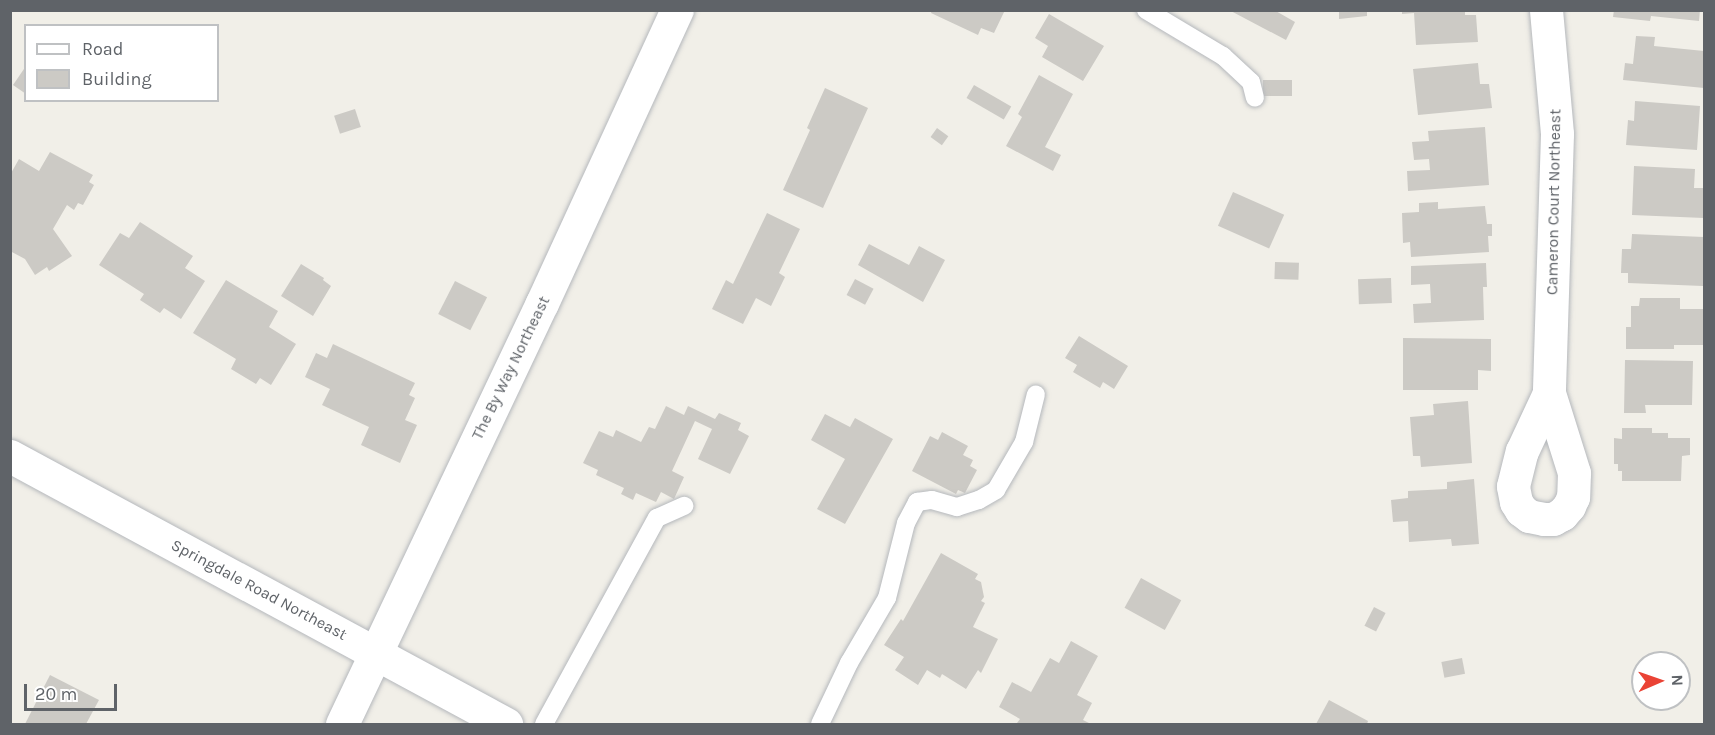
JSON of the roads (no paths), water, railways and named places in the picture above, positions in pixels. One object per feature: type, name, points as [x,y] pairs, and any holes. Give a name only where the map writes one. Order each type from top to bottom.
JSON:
[{"type":"street","name":"The By Way Northeast","points":[[342,724],[677,10]]},
{"type":"street","name":"Cameron Court Northeast","points":[[1546,10],[1557,134],[1549,393]]},
{"type":"street","name":"Springdale Road Northeast","points":[[10,456],[507,724]]},
{"type":"lane","points":[[1146,10],[1223,56],[1251,82],[1255,98]]},
{"type":"lane","points":[[820,724],[849,663],[887,598],[906,523],[917,502],[932,500],[957,507],[979,500],[996,490],[1024,442],[1036,394]]},
{"type":"lane","points":[[544,724],[657,518],[684,506]]}]
